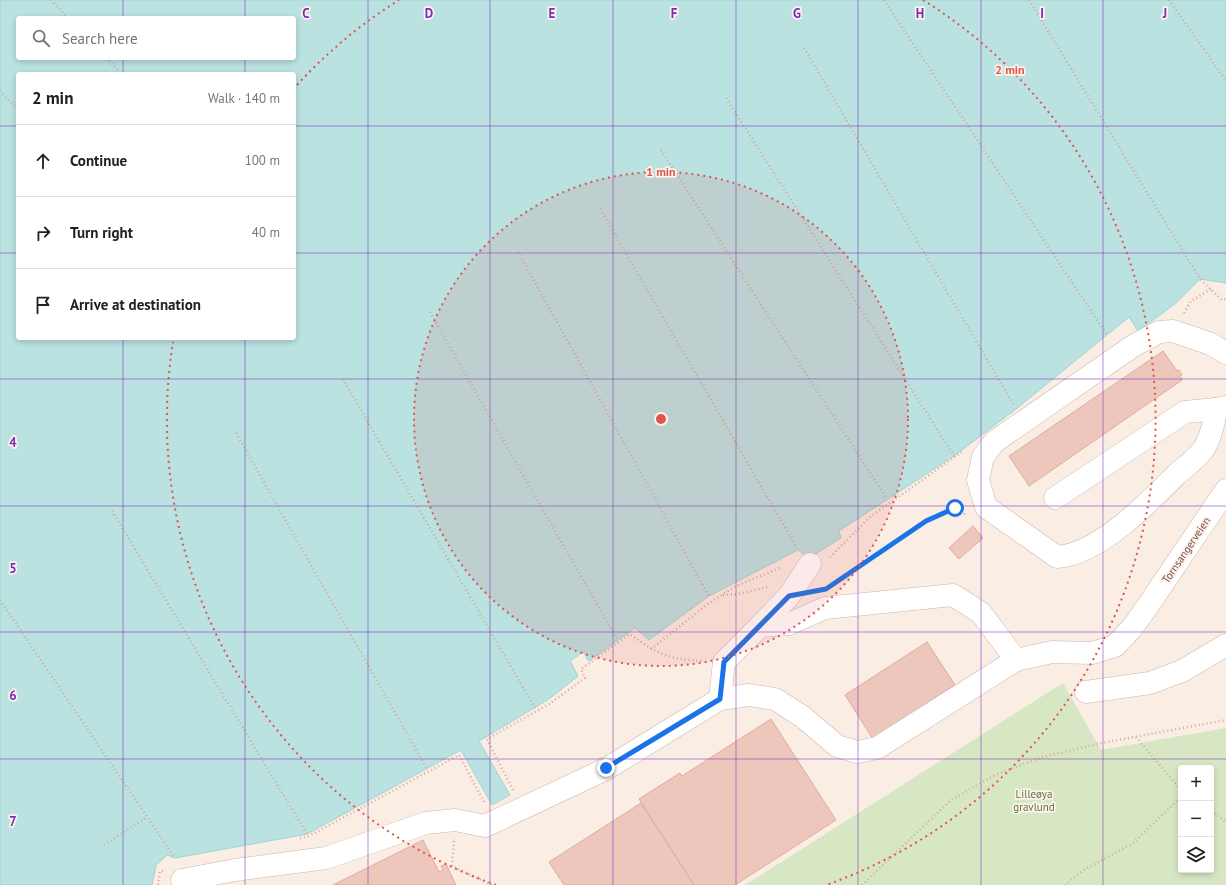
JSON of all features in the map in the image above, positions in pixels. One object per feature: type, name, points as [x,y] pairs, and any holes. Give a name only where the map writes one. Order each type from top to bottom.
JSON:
[{"type":"street","points":[[1055,498],[1185,412],[1221,408],[1203,450],[1135,515],[1087,548],[1069,556],[1057,557],[986,507],[978,480],[983,457],[994,442],[1133,346],[1159,332],[1173,331],[1211,344],[1226,353]]},
{"type":"street","name":"Tornsangerveien","points":[[720,699],[749,695],[775,699],[803,717],[837,746],[857,752],[877,748],[1016,660],[1052,652],[1092,653],[1115,646],[1132,628],[1145,610],[1226,490]]},
{"type":"street","points":[[182,880],[235,870],[326,858],[426,822],[455,820],[485,826],[606,768],[720,699],[724,662],[789,596],[804,557]]},
{"type":"street","points":[[760,626],[789,624],[825,608],[953,595],[981,613],[1016,660]]},
{"type":"street","points":[[1086,692],[1150,683],[1182,671],[1226,645]]},
{"type":"path","points":[[51,0],[66,16]]},
{"type":"path","points":[[884,0],[1107,335]]},
{"type":"path","points":[[1029,0],[1200,279],[1222,300],[1226,299]]},
{"type":"path","points":[[1169,0],[1226,81]]},
{"type":"path","points":[[804,48],[1016,409]]},
{"type":"path","points":[[108,60],[120,72]]},
{"type":"path","points":[[0,91],[16,108]]},
{"type":"path","points":[[726,98],[954,456]]},
{"type":"path","points":[[661,150],[887,499]]},
{"type":"path","points":[[600,209],[804,557],[823,564],[870,517],[966,448]]},
{"type":"path","points":[[518,252],[709,596]]},
{"type":"path","points":[[1173,331],[1191,301],[1211,289]]},
{"type":"path","points":[[430,312],[617,639]]},
{"type":"path","points":[[343,379],[535,708]]},
{"type":"path","points":[[236,433],[426,769]]},
{"type":"path","points":[[826,589],[926,521],[955,508],[966,515]]},
{"type":"path","points":[[112,511],[307,834]]},
{"type":"path","points":[[651,649],[708,604],[734,587],[804,557]]},
{"type":"path","points":[[722,595],[738,594],[773,585],[789,596]]},
{"type":"path","points":[[0,600],[175,858]]},
{"type":"path","points":[[517,797],[487,739],[549,704],[585,678],[581,669],[630,634],[651,649],[677,660],[724,662]]},
{"type":"path","points":[[862,885],[951,800],[995,775],[1043,756],[1226,720]]},
{"type":"path","points":[[1136,737],[1178,786]]},
{"type":"path","points":[[294,839],[309,836],[459,756],[486,804]]},
{"type":"path","points":[[1065,885],[1084,870],[1134,843],[1178,800]]},
{"type":"path","points":[[1214,813],[1226,822]]},
{"type":"path","points":[[104,845],[147,817]]},
{"type":"path","points":[[455,820],[452,866],[492,885]]},
{"type":"green space","name":"Lilleøya gravlund","points":[[1063,683],[1101,750],[1226,728],[1226,885],[745,885]]},
{"type":"water","points":[[0,0],[1226,0],[1226,283],[1200,279],[1175,304],[1138,331],[1129,317],[1016,409],[954,456],[839,531],[841,538],[809,558],[798,550],[709,596],[649,640],[635,628],[589,661],[583,652],[570,661],[578,676],[549,699],[479,741],[510,795],[492,805],[461,750],[307,834],[175,858],[167,855],[156,865],[152,885],[0,885]]},
{"type":"building","points":[[1163,351],[1177,371],[1179,370],[1182,375],[1180,376],[1182,380],[1029,486],[1009,456]]},
{"type":"building","points":[[973,526],[983,538],[959,559],[949,548]]},
{"type":"building","points":[[927,642],[955,685],[873,739],[845,695]]},
{"type":"building","points":[[771,719],[836,820],[735,885],[694,885],[639,799],[680,773],[682,776]]},
{"type":"building","points":[[641,803],[694,885],[564,885],[549,862]]},
{"type":"building","points":[[423,840],[439,872],[443,870],[441,866],[446,864],[456,885],[333,885]]},
{"type":"route","points":[[606,768],[720,699],[724,662],[789,596],[826,589],[926,521],[955,508]]}]
